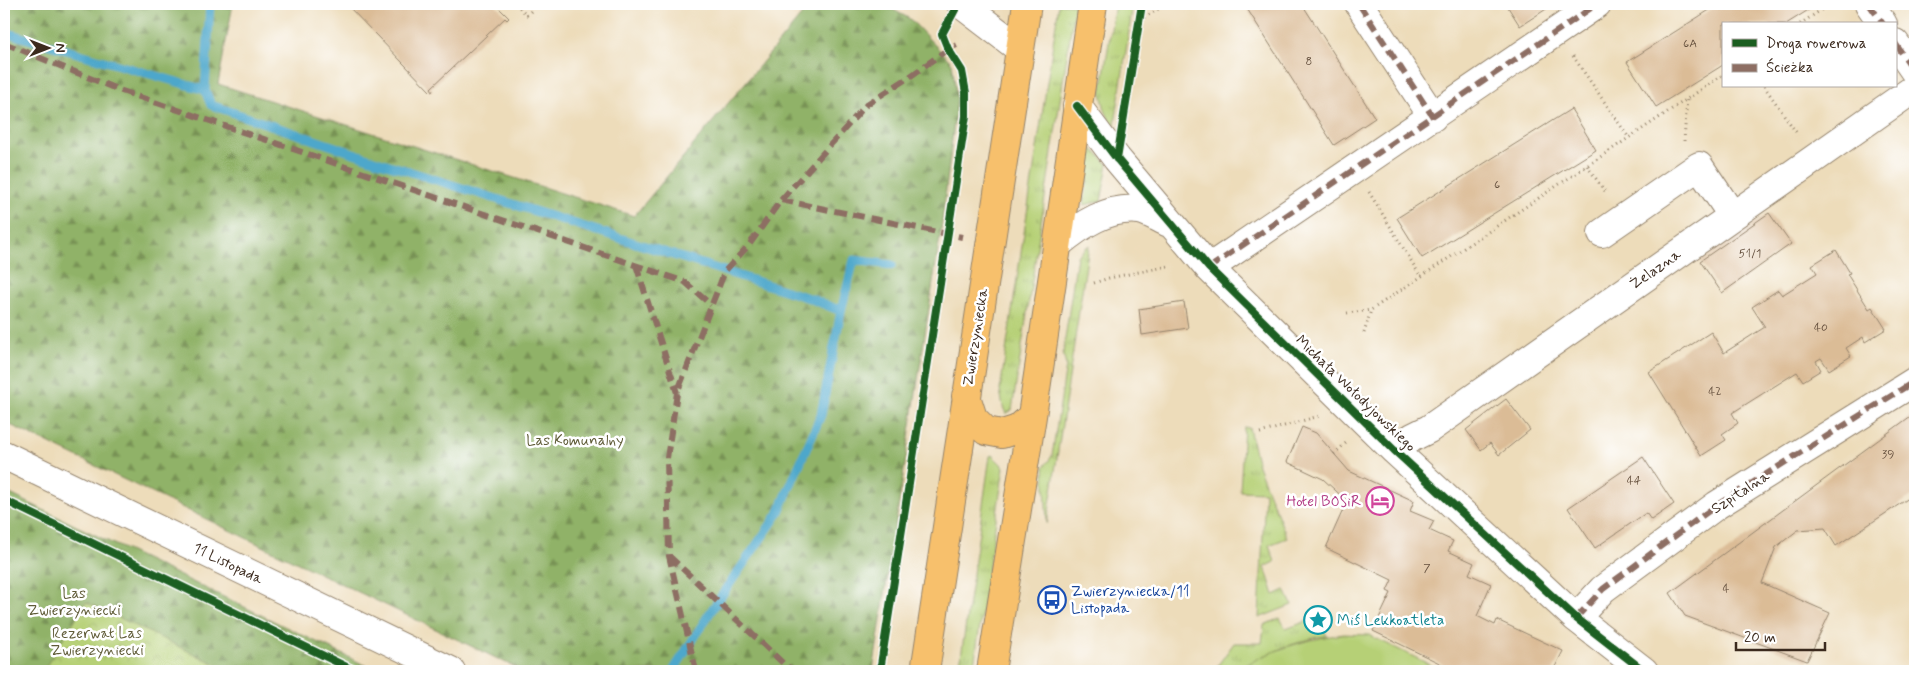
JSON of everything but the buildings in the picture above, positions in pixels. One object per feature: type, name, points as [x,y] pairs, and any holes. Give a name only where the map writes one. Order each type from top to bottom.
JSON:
[{"type":"main road","name":"Zwierzyniecka","points":[[925,671],[1027,4]]},
{"type":"main road","points":[[991,671],[1032,416],[1093,4]]},
{"type":"main road","points":[[966,396],[973,418],[986,431],[1002,434],[1018,429],[1032,416]]},
{"type":"street","points":[[961,4],[1020,49]]},
{"type":"street","points":[[1358,4],[1433,117]]},
{"type":"street","points":[[1210,268],[1597,4]]},
{"type":"street","points":[[1869,4],[1882,22]]},
{"type":"street","points":[[1896,44],[1915,72]]},
{"type":"street","name":"Żelazna","points":[[1394,450],[1437,423],[1915,88]]},
{"type":"street","name":"Michała Wołodyjowskiego","points":[[1077,106],[1117,159],[1210,268],[1394,450],[1576,618],[1644,671]]},
{"type":"street","points":[[1602,233],[1699,166],[1732,215]]},
{"type":"street","name":"Michała Wołodyjowskiego","points":[[1058,244],[1081,225],[1106,214],[1121,210],[1141,210],[1172,224]]},
{"type":"street","name":"Szpitalna","points":[[1576,618],[1603,589],[1718,505],[1915,381]]},
{"type":"street","name":"11 Listopada","points":[[4,455],[451,671]]},
{"type":"path","points":[[516,4],[527,15],[538,4]]},
{"type":"path","points":[[1140,20],[1167,4]]},
{"type":"path","points":[[1803,22],[1830,4]]},
{"type":"path","points":[[1557,31],[1629,138]]},
{"type":"path","points":[[1348,313],[1371,310],[1722,76]]},
{"type":"path","points":[[1765,88],[1814,158]]},
{"type":"path","points":[[1355,170],[1421,277]]},
{"type":"path","points":[[1094,283],[1171,265]]},
{"type":"path","points":[[1364,333],[1371,310]]},
{"type":"path","points":[[1260,433],[1323,415]]},
{"type":"green space","name":"Las Komunalny","points":[[4,4],[233,4],[218,84],[634,216],[811,4],[883,4],[910,19],[952,63],[957,99],[941,231],[873,671],[523,671],[4,422]]},
{"type":"green space","points":[[1059,4],[1075,4],[1012,410],[1006,414],[1000,390]]},
{"type":"green space","points":[[1115,4],[1133,4],[1114,131],[1105,110],[1101,93]]},
{"type":"green space","points":[[1092,149],[1108,164],[1101,201],[1084,205]]},
{"type":"green space","points":[[1089,245],[1047,524],[1044,467],[1052,456],[1066,366],[1063,353],[1077,256]]},
{"type":"green space","points":[[1244,427],[1249,428],[1258,466],[1287,538],[1269,545],[1275,562],[1265,567],[1274,595],[1285,590],[1292,605],[1259,618],[1265,492],[1240,491]]},
{"type":"green space","points":[[992,455],[1004,467],[973,671],[959,671],[990,456]]},
{"type":"green space","name":"Las Zwierzyniecki","points":[[4,491],[377,671],[4,671]]},
{"type":"green space","name":"Rezerwat Las Zwierzyniecki","points":[[86,602],[230,671],[43,671]]},
{"type":"green space","points":[[1318,617],[1327,636],[1317,637],[1284,647],[1236,671],[1218,671],[1218,665],[1234,643],[1262,643],[1264,625],[1280,618],[1286,629]]},
{"type":"green space","points":[[1344,634],[1369,635],[1443,671],[1236,671],[1261,657],[1288,646]]},
{"type":"waterway","points":[[205,90],[210,4]]},
{"type":"waterway","points":[[4,32],[205,90],[211,105],[383,163],[809,298],[841,311],[821,415],[778,514],[713,608],[673,671]]},
{"type":"waterway","points":[[841,311],[854,260],[892,265]]},
{"type":"marked path","points":[[1359,4],[1433,117]]},
{"type":"marked path","points":[[1209,268],[1597,4]]},
{"type":"marked path","points":[[1869,4],[1882,22]]},
{"type":"marked path","points":[[4,43],[119,90],[685,282],[711,305]]},
{"type":"marked path","points":[[1896,44],[1915,72]]},
{"type":"marked path","points":[[781,200],[867,104],[908,78],[948,49],[957,45]]},
{"type":"marked path","points":[[696,671],[669,556],[667,458],[677,393],[725,271],[749,245],[781,200],[962,237]]},
{"type":"marked path","points":[[636,265],[677,393]]},
{"type":"marked path","points":[[1576,618],[1603,589],[1717,505],[1915,381]]},
{"type":"marked path","points":[[669,556],[785,665],[794,671]]},
{"type":"cycle path","points":[[880,671],[966,116],[966,93],[962,71],[948,49],[942,34],[958,4]]},
{"type":"cycle path","points":[[1117,159],[1142,4]]},
{"type":"cycle path","points":[[1077,106],[1117,159],[1209,268],[1394,450],[1576,618],[1644,671]]},
{"type":"cycle path","points":[[4,500],[355,671]]},
{"type":"place","name":"Hotel BOSiR","points":[[1380,501]]},
{"type":"place","name":"Zwierzyniecka/11 Listopada","points":[[1052,600]]},
{"type":"place","name":"Miś Lekkoatleta","points":[[1318,620]]}]
